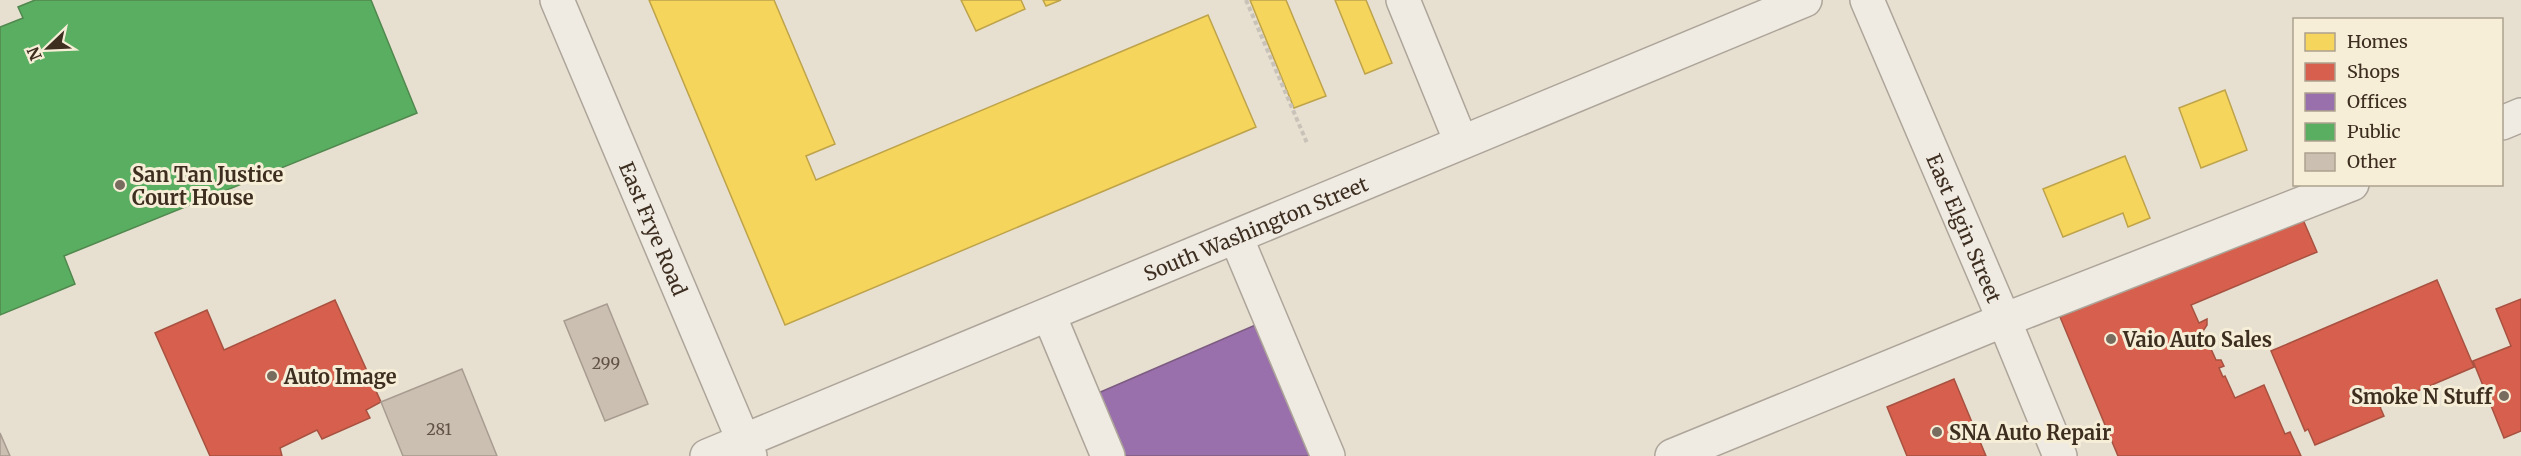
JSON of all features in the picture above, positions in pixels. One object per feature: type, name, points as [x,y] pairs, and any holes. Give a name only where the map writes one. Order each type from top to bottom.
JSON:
[{"type":"street","name":"East Frye Road","points":[[557,0],[747,448]]},
{"type":"street","points":[[1403,0],[1461,142]]},
{"type":"street","name":"South Washington Street","points":[[707,456],[747,448],[1048,315],[1805,0]]},
{"type":"street","name":"East Elgin Street","points":[[1867,0],[2060,456]]},
{"type":"street","points":[[2503,123],[2521,115]]},
{"type":"street","points":[[1672,456],[2004,320],[2347,186]]},
{"type":"street","points":[[1236,237],[1328,456]]},
{"type":"street","points":[[1048,315],[1108,456]]},
{"type":"path","points":[[1246,0],[1307,143]]},
{"type":"building: Homes","points":[[649,0],[774,0],[835,144],[806,156],[816,180],[1208,15],[1256,127],[785,325]]},
{"type":"building: Homes","points":[[961,0],[1021,0],[1025,9],[976,31]]},
{"type":"building: Homes","points":[[1043,0],[1061,0],[1046,6]]},
{"type":"building: Homes","points":[[1250,0],[1286,0],[1326,96],[1294,108]]},
{"type":"building: Homes","points":[[1335,0],[1366,0],[1392,63],[1365,74]]},
{"type":"building: Homes","points":[[2225,90],[2247,150],[2201,168],[2179,108]]},
{"type":"building: Homes","points":[[2125,156],[2150,218],[2128,227],[2123,213],[2063,237],[2043,189]]},
{"type":"building: Shops","points":[[2301,215],[2317,252],[2191,305],[2199,323],[2207,319],[2207,325],[2203,331],[2216,360],[2221,360],[2224,366],[2219,368],[2235,398],[2264,385],[2285,434],[2290,432],[2301,456],[2118,456],[2060,317]]},
{"type":"building: Shops","points":[[2437,280],[2474,367],[2380,407],[2384,416],[2315,445],[2308,429],[2305,431],[2271,351]]},
{"type":"building: Shops","name":"Smoke N Stuff","points":[[2521,299],[2521,431],[2504,438],[2473,361],[2511,346],[2496,309]]},
{"type":"building: Shops","name":"Auto Image","points":[[335,300],[381,402],[366,410],[370,418],[322,439],[317,430],[280,448],[282,456],[210,456],[155,333],[207,310],[224,350]]},
{"type":"building: Shops","name":"SNA Auto Repair","points":[[1954,379],[1986,456],[1907,456],[1887,407]]},
{"type":"building: Offices","points":[[1260,323],[1311,456],[1123,456],[1096,394]]},
{"type":"building: Public","name":"San Tan Justice Court House","points":[[35,0],[371,0],[417,113],[64,256],[75,284],[0,315],[0,27],[23,18],[18,7]]},
{"type":"building: Other","points":[[607,304],[648,404],[605,421],[564,321]]},
{"type":"building: Other","points":[[462,369],[497,456],[403,456],[381,402]]},
{"type":"building: Other","points":[[0,433],[10,456],[0,456]]},
{"type":"place","name":"San Tan Justice Court House","points":[[120,185]]},
{"type":"place","name":"Vaio Auto Sales","points":[[2111,339]]},
{"type":"place","name":"Auto Image","points":[[272,376]]},
{"type":"place","name":"Smoke N Stuff","points":[[2504,396]]},
{"type":"place","name":"SNA Auto Repair","points":[[1937,432]]}]
